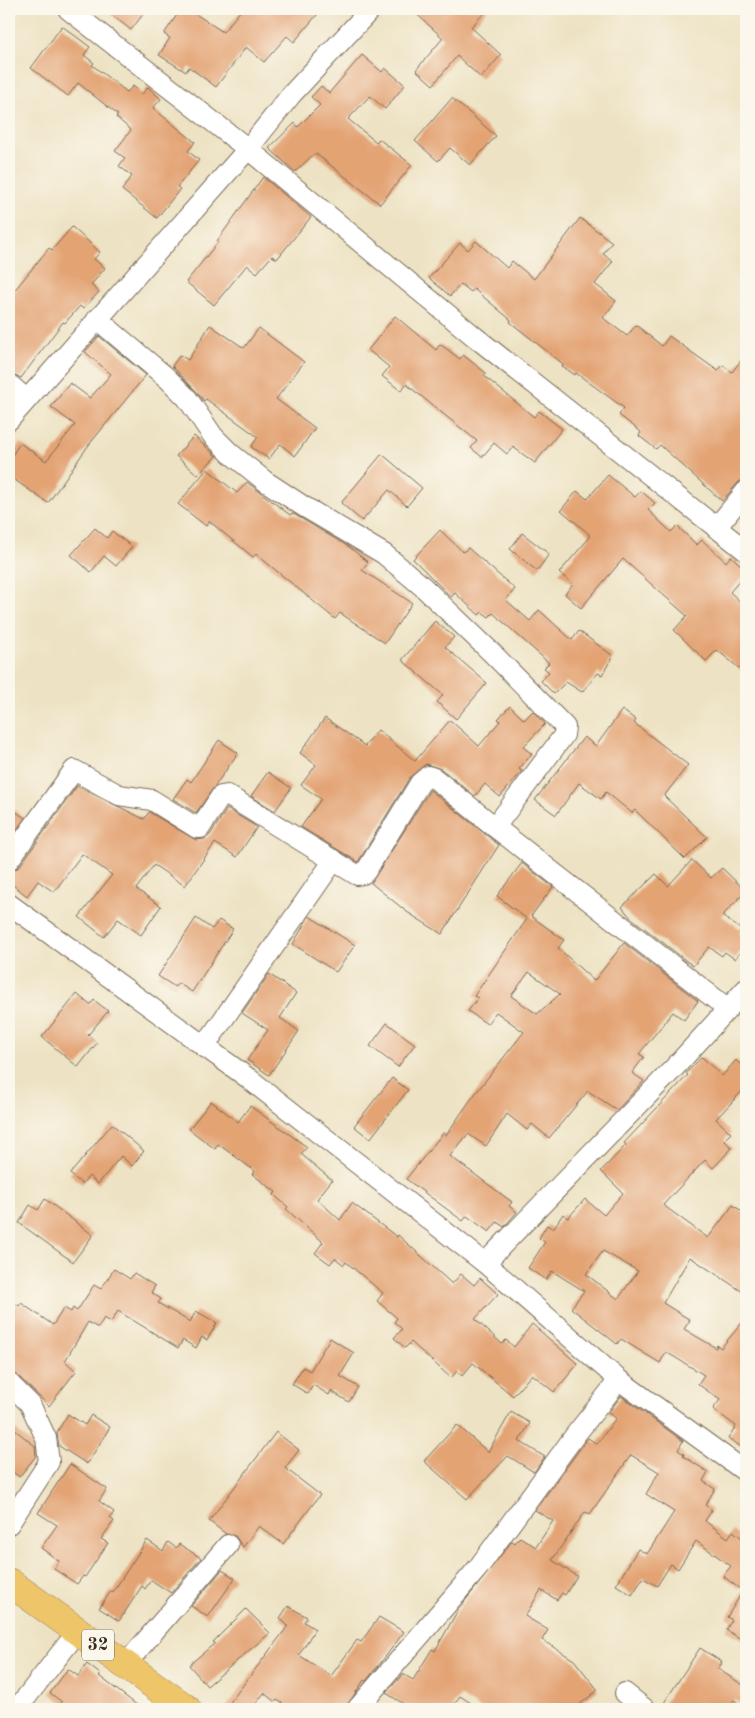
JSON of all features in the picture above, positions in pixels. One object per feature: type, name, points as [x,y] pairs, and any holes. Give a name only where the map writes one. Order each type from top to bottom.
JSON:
[{"type":"highway","name":"32","points":[[9,1582],[187,1709]]},
{"type":"street","points":[[68,9],[248,149],[475,337],[746,551]]},
{"type":"street","points":[[9,420],[248,149],[303,82],[371,9]]},
{"type":"street","points":[[97,319],[174,384],[213,436],[230,453],[265,481],[295,501],[384,554],[484,645],[565,727],[564,735],[495,827]]},
{"type":"street","points":[[9,384],[26,399]]},
{"type":"street","points":[[716,528],[746,491]]},
{"type":"street","points":[[9,860],[74,770],[119,795],[152,800],[197,828],[200,828],[221,796],[227,795],[357,875],[363,874],[420,783],[428,776],[434,778],[728,1009]]},
{"type":"street","points":[[204,1046],[334,860]]},
{"type":"street","points":[[9,904],[204,1046],[485,1263],[620,1380],[746,1472]]},
{"type":"street","points":[[485,1263],[746,989]]},
{"type":"street","points":[[357,1709],[478,1568],[576,1434],[620,1380]]},
{"type":"street","points":[[9,1383],[30,1404],[46,1438],[49,1462],[9,1524]]},
{"type":"street","points":[[125,1665],[228,1546]]},
{"type":"street","points":[[17,1709],[78,1631]]},
{"type":"street","points":[[625,1693],[645,1709]]},
{"type":"building","points":[[104,9],[147,9],[131,30]]},
{"type":"building","points":[[181,9],[188,9],[223,32],[242,9],[322,9],[294,42],[287,36],[264,62],[246,47],[216,87],[189,67],[186,72],[159,55],[170,38],[164,34]]},
{"type":"building","points":[[411,9],[488,9],[471,27],[501,55],[481,78],[457,56],[433,85],[416,70],[443,38]]},
{"type":"building","points":[[62,26],[90,47],[84,55],[94,63],[92,65],[127,92],[133,86],[142,94],[148,87],[161,99],[153,108],[195,142],[188,151],[199,160],[177,187],[180,189],[157,218],[122,190],[132,176],[119,166],[125,158],[115,151],[131,130],[116,117],[118,115],[78,83],[68,96],[31,68]]},
{"type":"building","points":[[362,55],[382,72],[385,68],[405,85],[385,109],[370,96],[348,119],[376,142],[379,139],[412,165],[380,204],[315,153],[295,172],[269,148],[295,123],[298,127],[320,105],[311,97],[321,86],[329,93]]},
{"type":"building","points":[[452,98],[496,136],[470,165],[450,148],[438,161],[415,141]]},
{"type":"building","points":[[263,177],[311,217],[277,259],[272,256],[257,273],[247,265],[214,305],[186,282],[218,242]]},
{"type":"building","points":[[580,218],[612,242],[603,254],[613,261],[595,284],[616,301],[603,318],[627,336],[636,325],[662,346],[669,336],[718,371],[723,365],[732,372],[746,354],[746,474],[722,501],[660,445],[656,449],[639,436],[641,432],[619,415],[624,408],[576,373],[575,375],[562,366],[563,364],[510,322],[511,320],[474,289],[471,292],[461,284],[450,296],[429,278],[460,243],[468,250],[476,241],[507,268],[512,261],[534,279]]},
{"type":"building","points":[[72,227],[100,252],[94,259],[105,268],[91,285],[99,292],[83,309],[80,306],[65,323],[63,322],[21,378],[9,372],[9,297],[49,248],[52,250]]},
{"type":"building","points":[[395,316],[436,350],[440,344],[460,359],[463,355],[486,373],[484,376],[534,417],[539,411],[562,429],[535,463],[513,447],[507,454],[494,443],[482,457],[471,448],[477,441],[406,384],[401,391],[382,376],[389,367],[368,350]]},
{"type":"building","points":[[210,325],[244,348],[259,328],[304,362],[276,399],[315,428],[295,456],[280,444],[269,459],[251,447],[258,437],[206,399],[204,401],[172,366],[180,355],[188,360]]},
{"type":"building","points":[[99,336],[146,375],[88,446],[48,503],[9,476],[9,460],[20,443],[46,461],[75,425],[51,407],[70,383],[90,398],[111,374],[85,352]]},
{"type":"building","points":[[194,436],[216,456],[198,475],[176,456]]},
{"type":"building","points":[[382,454],[422,488],[407,506],[389,490],[362,521],[341,503]]},
{"type":"building","points":[[207,469],[237,493],[247,482],[290,515],[292,513],[349,547],[368,562],[362,570],[412,603],[385,643],[340,613],[335,619],[256,554],[253,557],[209,521],[206,526],[178,504]]},
{"type":"building","points":[[608,475],[635,497],[641,491],[655,503],[648,510],[671,532],[677,526],[697,545],[702,540],[726,562],[731,556],[746,570],[746,573],[730,592],[746,607],[746,674],[717,650],[706,661],[674,630],[687,616],[623,559],[581,608],[565,594],[573,584],[559,573],[589,538],[589,534],[561,510],[577,491],[587,499]]},
{"type":"building","points":[[95,528],[107,538],[112,531],[132,547],[116,566],[104,556],[91,572],[71,555]]},
{"type":"building","points":[[440,530],[463,552],[468,548],[515,589],[506,600],[530,621],[539,610],[572,640],[579,631],[613,656],[602,675],[598,673],[582,692],[566,682],[554,694],[541,681],[549,672],[544,668],[549,663],[493,613],[489,617],[482,612],[479,615],[455,593],[451,597],[413,559]]},
{"type":"building","points":[[522,533],[549,554],[537,571],[510,549]]},
{"type":"building","points":[[435,621],[454,637],[445,647],[487,683],[456,719],[437,702],[443,695],[402,660]]},
{"type":"building","points":[[510,706],[524,720],[533,711],[545,724],[523,747],[532,754],[519,769],[522,771],[500,797],[485,784],[475,796],[441,769],[426,764],[410,777],[358,862],[301,827],[321,799],[301,785],[316,765],[300,753],[325,718],[365,746],[378,730],[415,761],[450,720],[479,746],[500,721],[498,719]]},
{"type":"building","points":[[622,710],[636,720],[634,723],[688,765],[664,796],[707,837],[685,859],[635,810],[632,813],[606,792],[601,799],[579,783],[556,815],[535,800],[584,737],[596,746]]},
{"type":"building","points":[[219,740],[238,753],[196,813],[173,799],[187,779],[191,782]]},
{"type":"building","points":[[268,772],[291,788],[275,811],[251,796]]},
{"type":"building","points":[[77,786],[144,819],[149,812],[196,840],[205,839],[210,835],[227,809],[257,827],[237,857],[215,843],[185,886],[154,865],[136,889],[161,906],[141,935],[118,919],[104,937],[79,917],[112,875],[82,854],[54,892],[38,881],[27,896],[9,882],[9,872],[19,867]]},
{"type":"building","points":[[430,790],[499,845],[442,934],[407,912],[371,883]]},
{"type":"building","points":[[9,807],[25,818],[9,840]]},
{"type":"building","points":[[692,860],[711,878],[722,868],[746,891],[722,916],[742,930],[739,933],[746,939],[746,944],[735,959],[725,952],[722,956],[709,947],[693,966],[630,917],[622,907],[656,874],[668,886]]},
{"type":"building","points":[[522,863],[553,887],[531,916],[564,940],[558,948],[594,981],[624,943],[698,1001],[684,1020],[673,1012],[639,1054],[644,1057],[632,1073],[644,1081],[617,1110],[588,1091],[549,1138],[532,1124],[527,1130],[507,1114],[486,1146],[468,1134],[450,1156],[512,1202],[509,1206],[517,1212],[504,1227],[497,1222],[489,1232],[467,1216],[463,1221],[406,1179],[443,1133],[446,1135],[474,1095],[524,1032],[496,1012],[487,1024],[468,1011],[478,998],[474,996],[527,919],[497,896]],"holes":[[[529,972],[560,994],[537,1014],[511,996]]]},
{"type":"building","points":[[309,916],[355,945],[336,972],[293,944]]},
{"type":"building","points":[[196,918],[212,929],[219,920],[233,929],[192,992],[178,983],[175,987],[158,976]]},
{"type":"building","points":[[269,974],[296,993],[280,1018],[299,1031],[269,1075],[247,1060],[268,1030],[242,1013]]},
{"type":"building","points":[[77,994],[90,1005],[94,1000],[108,1011],[88,1035],[97,1043],[78,1067],[42,1037]]},
{"type":"building","points":[[387,1023],[415,1044],[398,1067],[370,1046]]},
{"type":"building","points":[[702,1057],[722,1076],[736,1060],[746,1070],[746,1087],[716,1119],[731,1133],[724,1140],[732,1148],[713,1168],[705,1160],[663,1205],[708,1238],[733,1205],[746,1214],[746,1294],[690,1257],[663,1303],[690,1320],[684,1329],[716,1348],[717,1345],[721,1348],[746,1318],[746,1450],[728,1438],[736,1426],[713,1409],[720,1400],[698,1384],[704,1375],[666,1352],[660,1363],[621,1339],[617,1344],[571,1308],[584,1291],[552,1271],[546,1280],[528,1268],[545,1242],[539,1238],[547,1225],[553,1229],[563,1214],[568,1218],[585,1199],[604,1215],[623,1193],[601,1171],[626,1145],[624,1143],[688,1075],[686,1073]],"holes":[[[603,1251],[638,1271],[618,1299],[586,1274]]]},
{"type":"building","points":[[392,1078],[408,1090],[370,1139],[354,1126]]},
{"type":"building","points":[[211,1101],[238,1122],[250,1106],[307,1147],[301,1154],[332,1180],[317,1199],[340,1220],[352,1203],[397,1237],[398,1235],[452,1284],[461,1274],[474,1285],[480,1278],[498,1294],[475,1319],[502,1344],[506,1340],[514,1347],[532,1324],[578,1364],[554,1392],[532,1374],[513,1396],[473,1363],[462,1376],[457,1371],[451,1378],[411,1342],[405,1348],[394,1338],[402,1329],[394,1322],[397,1318],[377,1301],[383,1293],[346,1262],[344,1265],[335,1258],[330,1264],[315,1253],[323,1242],[286,1209],[288,1207],[274,1195],[276,1192],[252,1174],[255,1171],[218,1144],[215,1149],[189,1129]]},
{"type":"building","points":[[112,1124],[144,1151],[132,1166],[121,1156],[98,1184],[89,1176],[82,1184],[70,1174]]},
{"type":"building","points":[[45,1199],[93,1235],[73,1262],[19,1223],[30,1205],[38,1210]]},
{"type":"building","points":[[114,1269],[130,1279],[134,1273],[155,1286],[151,1292],[161,1299],[158,1303],[190,1322],[196,1311],[217,1323],[207,1340],[202,1337],[196,1348],[183,1340],[178,1348],[118,1311],[111,1322],[104,1318],[98,1328],[88,1322],[65,1361],[76,1371],[49,1406],[17,1375],[9,1371],[9,1299],[19,1306],[21,1303],[53,1325],[64,1308],[71,1312],[73,1308],[77,1311],[94,1285],[101,1289]]},
{"type":"building","points":[[330,1338],[354,1353],[340,1376],[358,1387],[349,1402],[331,1391],[329,1395],[313,1385],[308,1394],[292,1384],[303,1367],[310,1371]]},
{"type":"building","points":[[621,1396],[683,1441],[678,1450],[684,1454],[683,1456],[708,1472],[703,1481],[715,1489],[705,1505],[712,1510],[705,1521],[728,1538],[733,1531],[746,1541],[746,1580],[740,1589],[723,1576],[731,1566],[696,1541],[678,1569],[671,1564],[657,1586],[643,1578],[632,1595],[616,1585],[638,1549],[647,1554],[674,1512],[646,1494],[659,1472],[631,1455],[590,1514],[585,1512],[552,1560],[577,1576],[565,1595],[562,1593],[557,1600],[541,1590],[525,1616],[548,1630],[542,1640],[574,1660],[598,1690],[574,1709],[480,1709],[460,1696],[451,1709],[412,1709],[386,1693],[403,1674],[413,1680],[432,1649],[435,1651],[458,1610],[512,1541],[515,1543],[520,1537],[536,1547],[553,1521],[535,1510],[588,1438],[597,1444],[616,1418],[608,1413]]},
{"type":"building","points":[[511,1412],[530,1423],[519,1441],[545,1457],[534,1472],[508,1456],[467,1499],[424,1461],[457,1425],[488,1452]]},
{"type":"building","points":[[68,1414],[85,1425],[91,1415],[110,1427],[87,1464],[59,1446],[57,1432]]},
{"type":"building","points":[[9,1425],[35,1446],[36,1456],[19,1477],[9,1469]]},
{"type":"building","points":[[276,1432],[299,1450],[285,1468],[320,1495],[283,1544],[259,1526],[243,1547],[235,1536],[226,1534],[209,1521]]},
{"type":"building","points":[[70,1464],[107,1489],[99,1501],[114,1512],[110,1518],[114,1521],[101,1539],[108,1543],[85,1577],[83,1576],[77,1584],[54,1569],[59,1561],[41,1548],[57,1525],[38,1513]]},
{"type":"building","points":[[147,1540],[163,1551],[168,1542],[176,1548],[179,1544],[201,1558],[171,1593],[151,1580],[145,1589],[142,1586],[119,1621],[99,1608],[111,1591],[113,1592]]},
{"type":"building","points":[[222,1570],[235,1578],[208,1617],[191,1606]]},
{"type":"building","points":[[746,1586],[746,1642],[726,1630],[732,1620],[727,1617]]},
{"type":"building","points":[[288,1606],[307,1617],[304,1622],[315,1629],[299,1655],[331,1676],[357,1640],[361,1642],[379,1617],[404,1632],[366,1681],[364,1680],[345,1709],[292,1709],[277,1700],[275,1702],[264,1693],[252,1709],[225,1709],[288,1626],[280,1618]]},
{"type":"building","points":[[246,1609],[270,1633],[207,1686],[189,1665],[215,1643],[213,1642]]},
{"type":"building","points":[[700,1648],[722,1662],[718,1669],[746,1687],[746,1708],[734,1700],[728,1709],[660,1709]]},
{"type":"building","points":[[87,1664],[100,1674],[99,1676],[142,1709],[56,1709],[62,1702],[50,1693],[68,1669],[78,1676]]}]
